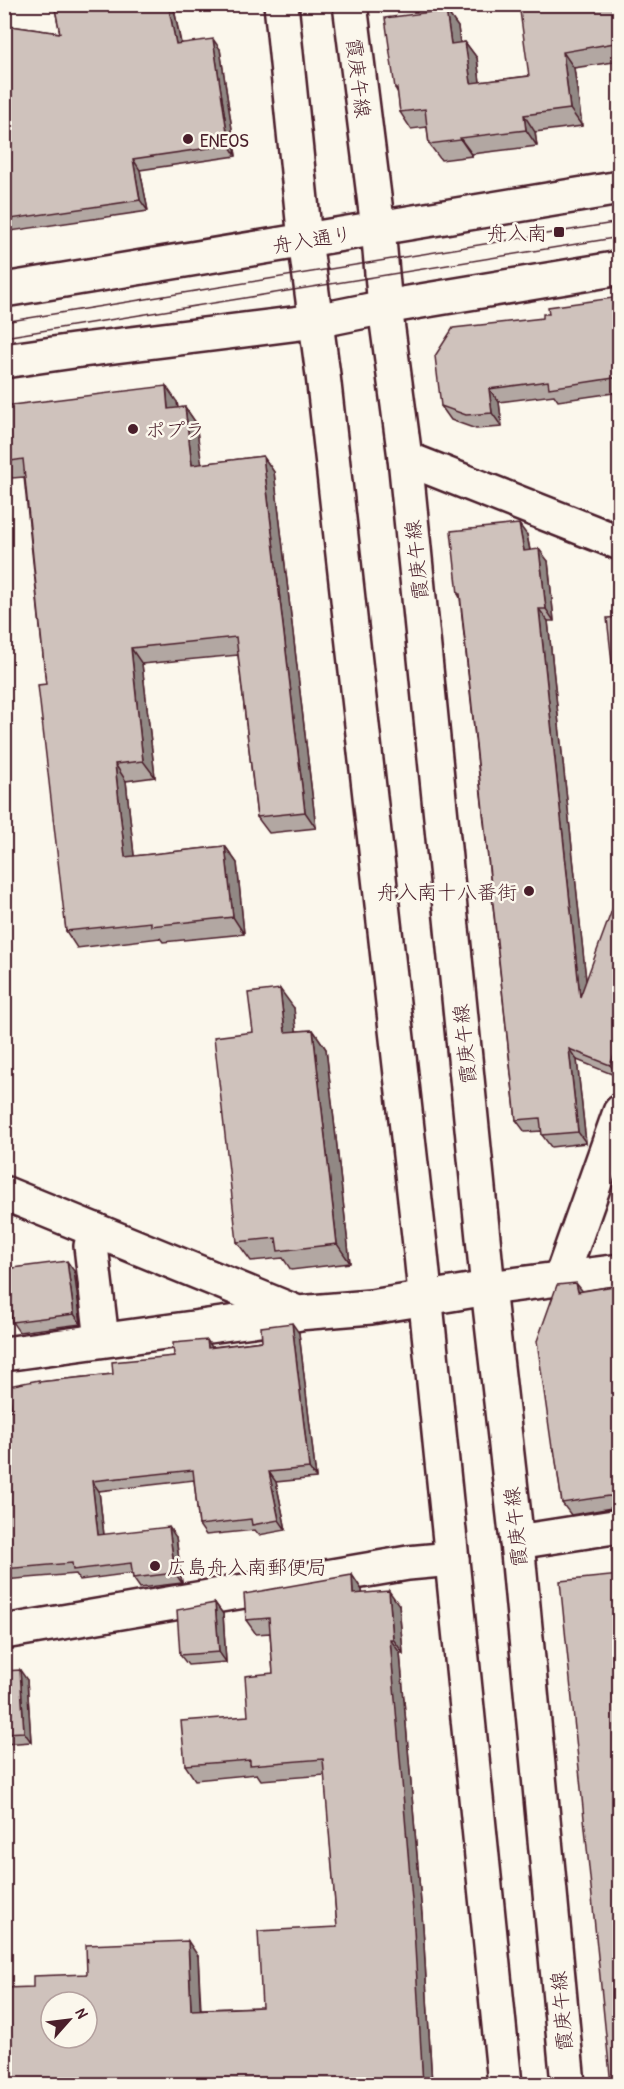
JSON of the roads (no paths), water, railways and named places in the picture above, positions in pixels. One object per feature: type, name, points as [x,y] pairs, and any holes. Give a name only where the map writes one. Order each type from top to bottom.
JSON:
[{"type":"street","points":[[281,4],[305,240],[316,321],[425,1298],[505,2085]]},
{"type":"street","name":"霞庚午線","points":[[350,4],[405,458],[488,1288],[517,1542],[568,2085]]},
{"type":"street","name":"舟入通り","points":[[4,290],[620,188]]},
{"type":"street","points":[[4,361],[316,321],[385,307],[620,268]]},
{"type":"street","points":[[405,458],[620,543]]},
{"type":"street","points":[[561,1278],[620,1112]]},
{"type":"street","points":[[4,1193],[298,1313]]},
{"type":"street","points":[[95,1230],[91,1246],[102,1340]]},
{"type":"street","points":[[4,1354],[298,1313],[371,1307],[488,1288],[620,1271]]},
{"type":"street","points":[[517,1542],[620,1526]]},
{"type":"street","points":[[4,1632],[408,1563],[452,1559]]},
{"type":"tram line","points":[[4,322],[620,222]]},
{"type":"tram line","points":[[4,337],[620,237]]},
{"type":"place","name":"ENEOS","points":[[188,139]]},
{"type":"place","name":"舟入南","points":[[559,232]]},
{"type":"place","name":"ポプラ","points":[[133,429]]},
{"type":"place","name":"舟入南十八番街","points":[[529,891]]},
{"type":"place","name":"広島舟入南郵便局","points":[[155,1566]]}]
